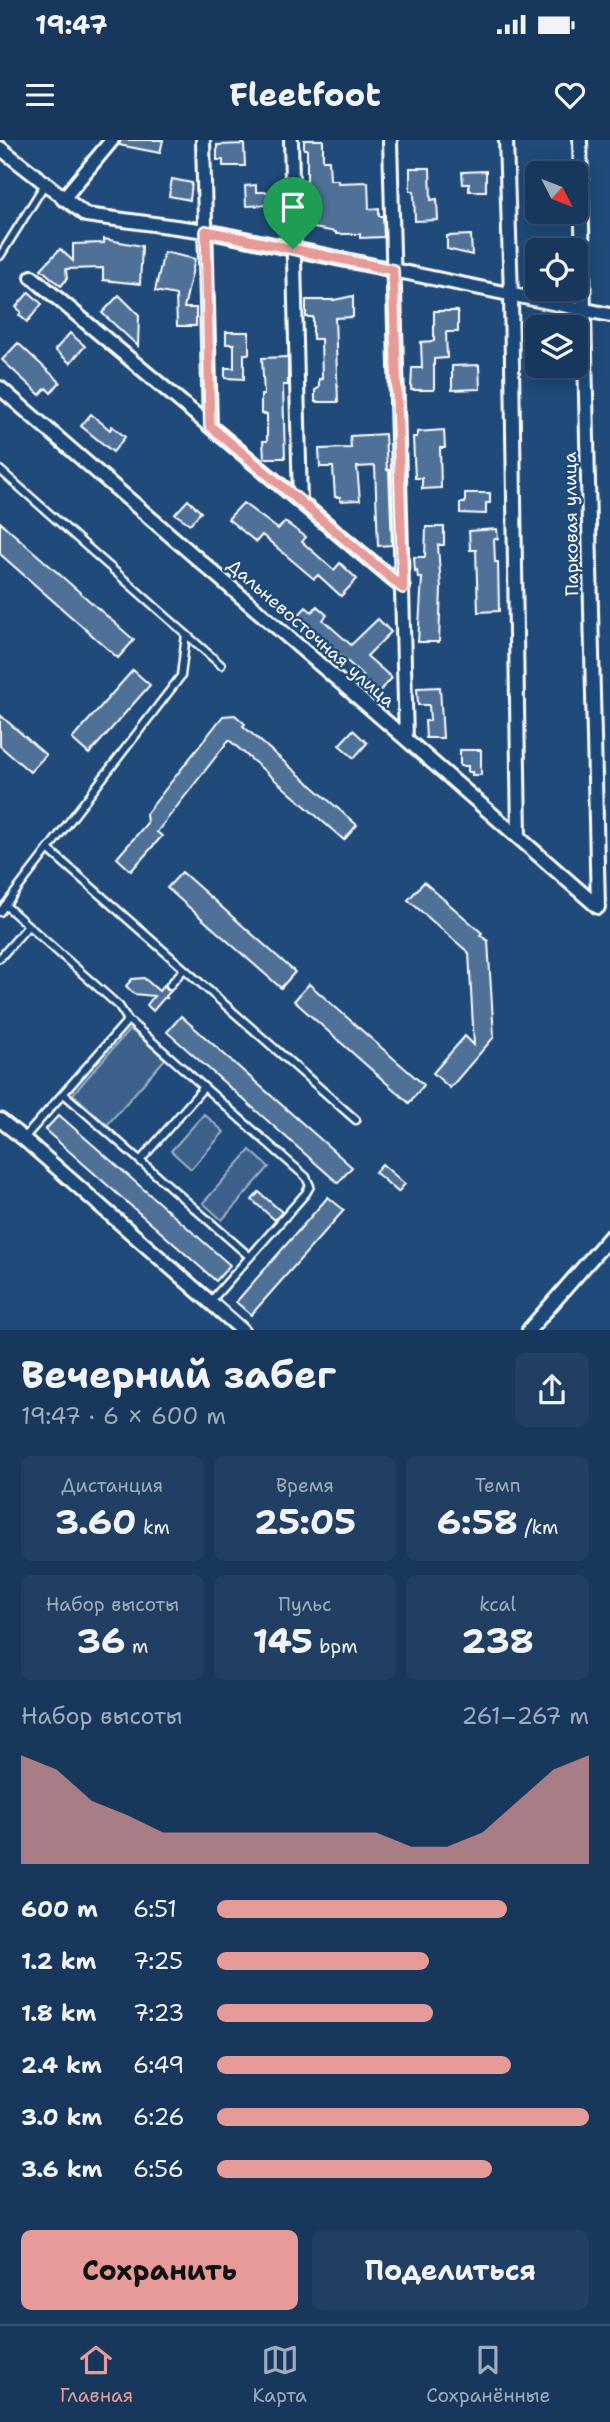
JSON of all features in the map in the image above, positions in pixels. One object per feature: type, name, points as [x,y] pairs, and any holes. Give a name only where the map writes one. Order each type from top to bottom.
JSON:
[{"type":"street","points":[[63,200],[111,140]]},
{"type":"street","points":[[203,140],[210,426]]},
{"type":"street","points":[[291,140],[300,502]]},
{"type":"street","points":[[390,140],[406,739]]},
{"type":"street","points":[[506,140],[511,295],[519,838]]},
{"type":"street","name":"Парковая улица","points":[[580,140],[597,907]]},
{"type":"street","points":[[0,148],[63,200],[86,215],[206,231],[610,315]]},
{"type":"street","points":[[32,277],[403,588]]},
{"type":"street","name":"Дальневосточная улица","points":[[0,388],[597,907]]},
{"type":"street","points":[[0,1120],[242,1330]]},
{"type":"street","points":[[529,1330],[610,1237]]},
{"type":"lane","points":[[0,256],[46,184]]},
{"type":"lane","points":[[0,470],[221,665]]},
{"type":"lane","points":[[0,912],[181,676],[186,634]]},
{"type":"lane","points":[[48,849],[356,1120]]},
{"type":"lane","points":[[5,905],[120,1006],[128,1020],[310,1181],[306,1193],[281,1218],[210,1302]]},
{"type":"lane","points":[[0,958],[28,926]]},
{"type":"lane","points":[[170,985],[184,969]]},
{"type":"lane","points":[[24,1139],[128,1020]]},
{"type":"lane","points":[[140,1161],[204,1087]]},
{"type":"lane","points":[[64,1094],[250,1257]]},
{"type":"shaded area","points":[[130,1029],[165,1059],[107,1125],[73,1094]]},
{"type":"shaded area","points":[[204,1114],[224,1132],[191,1169],[171,1151]]},
{"type":"shaded area","points":[[250,1150],[269,1167],[222,1220],[203,1203]]},
{"type":"building","points":[[121,140],[163,140],[160,153],[119,145]]},
{"type":"building","points":[[304,140],[323,140],[323,160],[329,160],[330,180],[338,180],[338,183],[368,182],[369,209],[379,208],[379,216],[383,216],[384,237],[360,238],[360,234],[336,234],[308,227],[312,204],[303,205],[303,180],[307,180],[307,149],[304,149]]},
{"type":"building","points":[[244,144],[245,166],[223,166],[223,160],[217,160],[217,145]]},
{"type":"building","points":[[410,168],[430,168],[431,200],[437,199],[438,220],[415,221],[414,191],[410,191]]},
{"type":"building","points":[[486,171],[486,191],[469,191],[469,184],[463,184],[462,172]]},
{"type":"building","points":[[172,179],[192,183],[190,200],[169,196]]},
{"type":"building","points":[[256,185],[256,192],[278,192],[278,211],[267,211],[267,205],[246,206],[245,186]]},
{"type":"building","points":[[471,235],[472,255],[447,249],[447,236]]},
{"type":"building","points":[[104,239],[142,246],[140,284],[103,280],[103,268],[66,269],[67,279],[61,286],[41,269],[60,249],[73,261],[73,244],[104,243]]},
{"type":"building","points":[[164,252],[195,259],[184,308],[196,308],[196,326],[177,326],[176,295],[155,291]]},
{"type":"building","points":[[29,292],[42,304],[27,322],[19,315],[21,312],[16,307]]},
{"type":"building","points":[[119,295],[139,315],[138,346],[102,313]]},
{"type":"building","points":[[353,296],[353,317],[335,318],[338,402],[315,402],[315,390],[319,388],[319,379],[322,379],[321,339],[313,339],[313,317],[306,317],[306,300],[334,300]]},
{"type":"building","points":[[434,311],[458,311],[458,332],[446,332],[447,358],[434,359],[434,390],[411,390],[412,368],[422,368],[421,342],[434,341]]},
{"type":"building","points":[[226,332],[249,332],[249,354],[244,354],[244,379],[225,378],[225,368],[234,368],[234,344],[226,344]]},
{"type":"building","points":[[70,333],[85,346],[70,363],[55,350]]},
{"type":"building","points":[[18,343],[60,382],[51,393],[46,388],[40,395],[2,360]]},
{"type":"building","points":[[288,357],[288,385],[283,385],[285,458],[264,458],[263,441],[267,441],[267,414],[261,414],[261,395],[264,395],[262,358]]},
{"type":"building","points":[[479,365],[480,389],[452,390],[452,366]]},
{"type":"building","points":[[91,414],[110,430],[112,426],[125,437],[113,452],[81,426]]},
{"type":"building","points":[[444,430],[445,448],[440,448],[441,488],[422,489],[422,478],[415,478],[413,437],[417,437],[417,432]]},
{"type":"building","points":[[385,434],[392,545],[378,546],[375,466],[357,467],[360,500],[340,501],[340,497],[335,497],[333,467],[320,467],[319,449],[351,448],[350,436]]},
{"type":"building","points":[[465,493],[490,493],[486,514],[460,513],[460,503],[465,503]]},
{"type":"building","points":[[188,500],[201,512],[190,524],[175,514]]},
{"type":"building","points":[[243,503],[278,529],[285,522],[306,537],[302,542],[334,570],[340,563],[357,579],[341,596],[318,575],[314,579],[262,535],[256,542],[228,519]]},
{"type":"building","points":[[0,522],[134,640],[118,658],[0,554]]},
{"type":"building","points":[[426,527],[444,527],[444,545],[438,545],[441,588],[439,642],[418,642],[422,578],[418,578],[417,570],[415,571],[414,557],[425,557]]},
{"type":"building","points":[[497,529],[498,539],[494,539],[495,562],[498,562],[499,611],[478,612],[476,550],[470,550],[469,531]]},
{"type":"building","points":[[317,606],[327,615],[323,620],[351,645],[378,619],[391,632],[367,656],[392,678],[377,694],[361,679],[364,676],[332,648],[329,651],[302,627],[300,629],[292,622],[306,607],[312,612]]},
{"type":"building","points":[[133,670],[150,685],[89,754],[72,739]]},
{"type":"building","points":[[440,687],[443,738],[426,738],[425,721],[430,721],[429,705],[418,705],[417,688]]},
{"type":"building","points":[[0,715],[46,755],[30,772],[0,746]]},
{"type":"building","points":[[235,715],[245,724],[243,726],[357,825],[344,840],[229,740],[157,832],[162,836],[131,871],[117,858],[147,823],[146,814],[223,716]]},
{"type":"building","points":[[353,730],[367,743],[354,758],[339,745]]},
{"type":"building","points":[[460,750],[481,750],[481,775],[472,775],[472,772],[468,772],[468,766],[460,766]]},
{"type":"building","points":[[182,872],[295,972],[281,988],[167,888]]},
{"type":"building","points":[[424,882],[488,941],[494,1037],[450,1088],[433,1073],[465,1036],[474,1045],[469,953],[408,900]]},
{"type":"building","points":[[144,978],[159,991],[164,985],[171,991],[153,1011],[147,1005],[154,996],[134,994],[126,986],[132,979]]},
{"type":"building","points":[[309,984],[424,1085],[409,1103],[294,1001]]},
{"type":"building","points":[[181,1016],[352,1167],[338,1183],[167,1032]]},
{"type":"building","points":[[59,1115],[230,1265],[216,1281],[45,1130]]},
{"type":"building","points":[[382,1164],[405,1184],[398,1192],[375,1172]]},
{"type":"building","points":[[259,1192],[282,1212],[275,1220],[252,1200]]},
{"type":"building","points":[[328,1197],[344,1210],[251,1315],[236,1302]]},
{"type":"route","points":[[206,231],[293,249],[393,270],[403,588],[210,426],[206,231]]}]
